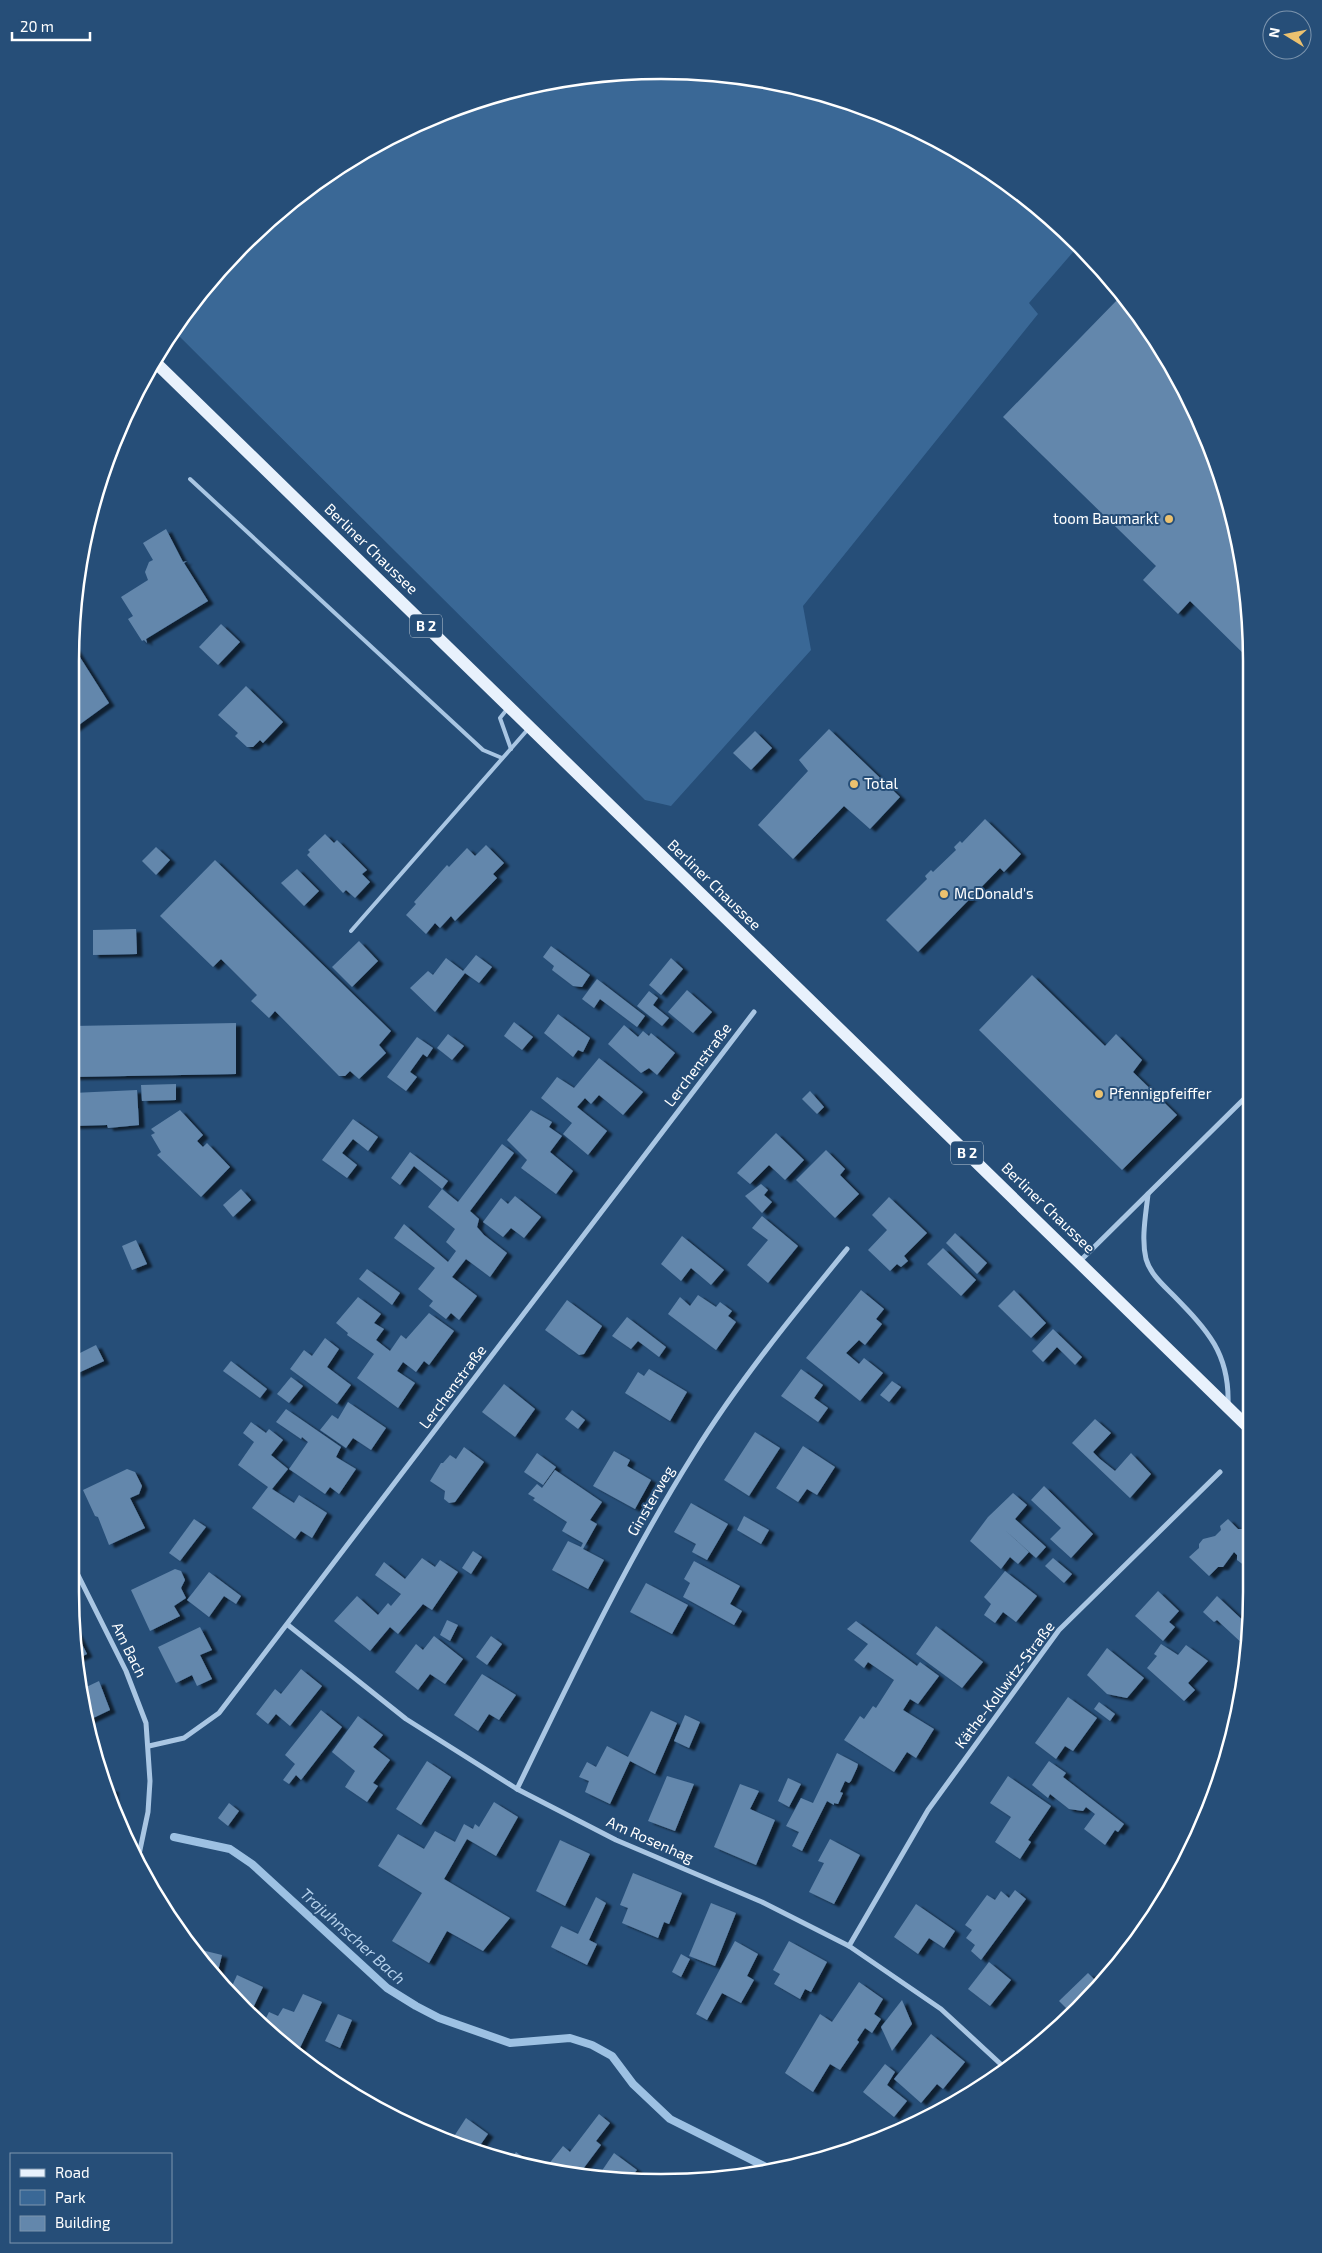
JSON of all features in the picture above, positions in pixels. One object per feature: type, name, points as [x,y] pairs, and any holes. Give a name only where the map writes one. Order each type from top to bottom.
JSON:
[{"type":"main road","name":"Berliner Chaussee","points":[[159,366],[1243,1422]]},
{"type":"street","name":"Lerchenstraße","points":[[149,1746],[184,1738],[219,1713],[754,1012]]},
{"type":"street","points":[[1079,1261],[1243,1100]]},
{"type":"street","points":[[1148,1194],[1145,1234],[1147,1260],[1160,1282],[1211,1335],[1224,1366],[1229,1387],[1228,1408]]},
{"type":"street","name":"Ginsterweg","points":[[517,1790],[620,1582],[693,1454],[764,1351],[847,1249]]},
{"type":"street","name":"Käthe-Kollwitz-Straße","points":[[849,1946],[928,1810],[1059,1630],[1220,1472]]},
{"type":"street","name":"Am Bach","points":[[79,1577],[139,1700],[146,1723],[149,1746],[148,1812],[140,1852]]},
{"type":"street","name":"Am Rosenhag","points":[[288,1625],[406,1719],[517,1790],[616,1840],[762,1902],[849,1946],[941,2009],[1001,2064]]},
{"type":"lane","points":[[190,479],[483,750],[502,758]]},
{"type":"lane","points":[[509,707],[500,718],[511,749]]},
{"type":"lane","points":[[351,931],[530,728]]},
{"type":"green space","points":[[623,80],[699,80],[775,90],[812,99],[884,123],[919,139],[984,177],[1045,223],[1074,250],[1029,303],[1038,314],[803,606],[811,650],[671,806],[645,800],[179,336],[223,277],[277,223],[338,177],[403,139],[438,123],[474,110],[547,90]]},
{"type":"building","name":"toom Baumarkt","points":[[1117,300],[1145,338],[1183,403],[1199,438],[1212,474],[1232,547],[1242,623],[1243,653],[1190,601],[1178,614],[1143,580],[1156,566],[1003,417]]},
{"type":"building","points":[[166,529],[183,562],[187,561],[184,563],[208,601],[146,639],[147,643],[144,640],[142,641],[128,619],[133,616],[121,597],[148,580],[145,572],[149,562],[153,560],[143,543]]},
{"type":"building","points":[[221,624],[240,642],[218,665],[199,647]]},
{"type":"building","points":[[79,656],[109,703],[79,725]]},
{"type":"building","points":[[246,686],[283,722],[263,743],[260,740],[253,747],[247,747],[235,736],[238,733],[218,715]]},
{"type":"building","points":[[829,729],[900,797],[870,829],[844,806],[793,859],[758,825],[808,771],[799,760]]},
{"type":"building","points":[[755,731],[772,748],[751,770],[733,753]]},
{"type":"building","name":"McDonald's","points":[[985,819],[1021,854],[1004,872],[1000,868],[918,952],[886,920],[927,879],[925,876],[931,870],[933,872],[956,850],[954,847],[960,841],[962,843]]},
{"type":"building","points":[[325,834],[334,843],[337,840],[367,870],[362,874],[370,882],[355,898],[346,890],[343,893],[307,855],[310,852],[308,850]]},
{"type":"building","points":[[486,845],[504,863],[493,874],[497,878],[455,921],[451,916],[440,928],[435,923],[426,934],[406,915],[416,904],[414,902],[447,865],[449,867],[467,848],[475,856]]},
{"type":"building","points":[[156,847],[170,860],[156,875],[142,861]]},
{"type":"building","points":[[215,860],[391,1031],[379,1045],[386,1053],[359,1079],[350,1071],[345,1076],[339,1076],[275,1011],[269,1018],[251,1001],[257,995],[221,959],[213,967],[160,916]]},
{"type":"building","points":[[297,869],[319,891],[304,906],[281,883]]},
{"type":"building","points":[[136,929],[137,954],[93,955],[93,930]]},
{"type":"building","points":[[359,941],[378,961],[352,987],[332,967]]},
{"type":"building","points":[[551,946],[590,975],[582,987],[573,986],[552,970],[554,966],[543,957]]},
{"type":"building","points":[[476,955],[492,967],[479,983],[465,973],[435,1012],[410,988],[428,971],[433,975],[446,958],[463,971]]},
{"type":"building","points":[[671,958],[683,969],[661,995],[649,985]]},
{"type":"building","name":"Pfennigpfeiffer","points":[[1032,975],[1105,1046],[1116,1034],[1142,1060],[1133,1072],[1177,1115],[1122,1170],[979,1030]]},
{"type":"building","points":[[597,979],[645,1016],[637,1027],[600,999],[594,1008],[582,999]]},
{"type":"building","points":[[687,990],[712,1012],[693,1033],[668,1012]]},
{"type":"building","points":[[649,991],[658,998],[653,1005],[669,1018],[662,1026],[637,1006]]},
{"type":"building","points":[[558,1014],[590,1038],[583,1052],[578,1050],[573,1057],[544,1033]]},
{"type":"building","points":[[514,1022],[533,1037],[522,1050],[504,1036]]},
{"type":"building","points":[[236,1023],[236,1074],[79,1077],[79,1026]]},
{"type":"building","points":[[624,1025],[638,1037],[643,1031],[649,1036],[651,1033],[675,1053],[657,1075],[649,1068],[641,1073],[608,1044]]},
{"type":"building","points":[[448,1034],[464,1046],[452,1060],[437,1048]]},
{"type":"building","points":[[417,1037],[433,1048],[427,1057],[423,1054],[410,1072],[417,1077],[406,1091],[387,1077]]},
{"type":"building","points":[[599,1058],[643,1092],[623,1115],[599,1095],[591,1104],[585,1098],[577,1107],[607,1131],[588,1155],[563,1134],[572,1123],[541,1098],[557,1077],[574,1088]]},
{"type":"building","points":[[176,1084],[176,1100],[142,1101],[141,1085]]},
{"type":"building","points":[[137,1090],[139,1125],[108,1128],[107,1125],[79,1126],[79,1093]]},
{"type":"building","points":[[810,1091],[824,1107],[817,1114],[802,1099]]},
{"type":"building","points":[[180,1110],[203,1135],[197,1141],[203,1147],[207,1143],[230,1167],[201,1197],[157,1155],[161,1152],[151,1135],[155,1133],[151,1129]]},
{"type":"building","points":[[531,1110],[552,1122],[549,1127],[562,1136],[550,1152],[573,1171],[556,1194],[521,1168],[527,1160],[507,1140]]},
{"type":"building","points":[[353,1119],[378,1137],[368,1151],[353,1139],[342,1153],[357,1165],[347,1178],[322,1160]]},
{"type":"building","points":[[776,1133],[804,1160],[785,1180],[769,1165],[750,1184],[737,1173]]},
{"type":"building","points":[[502,1144],[514,1153],[470,1211],[479,1219],[477,1227],[484,1235],[507,1253],[490,1277],[466,1259],[452,1277],[477,1296],[459,1320],[451,1313],[446,1319],[429,1306],[433,1301],[418,1289],[435,1268],[394,1238],[404,1224],[448,1262],[456,1251],[446,1242],[455,1229],[428,1207],[442,1189],[458,1202]]},
{"type":"building","points":[[826,1150],[845,1169],[840,1175],[859,1194],[835,1218],[796,1180]]},
{"type":"building","points":[[410,1152],[448,1181],[442,1189],[414,1166],[400,1185],[391,1178]]},
{"type":"building","points":[[761,1184],[768,1190],[764,1195],[772,1202],[762,1213],[745,1196]]},
{"type":"building","points":[[241,1189],[251,1200],[233,1217],[223,1205]]},
{"type":"building","points":[[515,1196],[541,1217],[524,1238],[511,1228],[503,1237],[483,1222],[501,1198],[508,1204]]},
{"type":"building","points":[[889,1197],[927,1233],[904,1256],[908,1261],[901,1267],[897,1264],[890,1271],[868,1250],[887,1230],[872,1215]]},
{"type":"building","points":[[762,1216],[798,1246],[768,1283],[747,1265],[768,1240],[752,1228]]},
{"type":"building","points":[[955,1233],[987,1263],[977,1274],[946,1243]]},
{"type":"building","points":[[682,1236],[724,1270],[711,1285],[691,1268],[681,1281],[661,1264]]},
{"type":"building","points":[[136,1240],[147,1264],[132,1270],[122,1246]]},
{"type":"building","points":[[943,1248],[976,1280],[961,1296],[927,1264]]},
{"type":"building","points":[[367,1269],[400,1293],[392,1305],[359,1279]]},
{"type":"building","points":[[861,1290],[884,1309],[876,1319],[882,1324],[865,1345],[859,1340],[846,1353],[859,1364],[864,1358],[883,1373],[860,1401],[806,1358]]},
{"type":"building","points":[[1014,1290],[1046,1323],[1031,1338],[998,1306]]},
{"type":"building","points":[[698,1295],[716,1307],[720,1302],[732,1311],[728,1316],[736,1322],[716,1350],[668,1314],[680,1297],[690,1306]]},
{"type":"building","points":[[358,1297],[381,1314],[374,1323],[384,1329],[376,1340],[390,1351],[401,1335],[406,1339],[429,1313],[454,1331],[429,1365],[424,1361],[416,1372],[403,1362],[397,1371],[415,1383],[398,1408],[357,1378],[374,1354],[347,1335],[348,1333],[336,1323]]},
{"type":"building","points":[[567,1300],[602,1326],[584,1354],[579,1355],[545,1330]]},
{"type":"building","points":[[627,1317],[666,1347],[659,1357],[638,1341],[631,1349],[612,1336]]},
{"type":"building","points":[[1053,1329],[1082,1357],[1075,1365],[1057,1347],[1043,1362],[1032,1351]]},
{"type":"building","points":[[325,1338],[339,1349],[327,1367],[351,1385],[337,1404],[290,1369],[304,1350],[312,1356]]},
{"type":"building","points":[[96,1345],[104,1361],[79,1373],[79,1354]]},
{"type":"building","points":[[231,1361],[267,1389],[260,1398],[223,1371]]},
{"type":"building","points":[[649,1369],[687,1392],[670,1421],[625,1393],[638,1372],[644,1376]]},
{"type":"building","points":[[801,1369],[823,1385],[814,1398],[828,1408],[818,1422],[781,1396]]},
{"type":"building","points":[[291,1377],[303,1386],[289,1403],[277,1394]]},
{"type":"building","points":[[892,1381],[901,1387],[889,1402],[880,1395]]},
{"type":"building","points":[[504,1384],[535,1409],[515,1437],[482,1412]]},
{"type":"building","points":[[348,1402],[386,1428],[371,1450],[353,1438],[346,1448],[320,1430],[332,1415],[338,1419]]},
{"type":"building","points":[[286,1409],[341,1447],[336,1457],[356,1469],[339,1494],[330,1487],[325,1494],[289,1469],[308,1442],[276,1422]]},
{"type":"building","points":[[572,1410],[585,1420],[578,1429],[565,1419]]},
{"type":"building","points":[[1095,1419],[1111,1433],[1093,1452],[1100,1459],[1115,1471],[1131,1453],[1151,1474],[1130,1498],[1072,1443]]},
{"type":"building","points":[[251,1422],[266,1433],[269,1429],[283,1440],[271,1455],[288,1469],[272,1489],[294,1503],[299,1495],[327,1513],[312,1538],[301,1531],[295,1539],[252,1508],[268,1487],[238,1465],[254,1442],[243,1433]]},
{"type":"building","points":[[755,1432],[780,1448],[749,1496],[724,1480]]},
{"type":"building","points":[[803,1446],[835,1467],[817,1495],[807,1489],[798,1502],[776,1488]]},
{"type":"building","points":[[464,1447],[484,1462],[455,1502],[449,1503],[444,1499],[445,1491],[430,1481],[441,1463],[450,1455],[456,1459]]},
{"type":"building","points":[[614,1451],[630,1460],[627,1466],[651,1480],[635,1509],[593,1486]]},
{"type":"building","points":[[537,1453],[556,1467],[543,1485],[524,1472]]},
{"type":"building","points":[[127,1469],[135,1472],[142,1486],[139,1494],[130,1498],[145,1528],[109,1545],[98,1517],[95,1516],[83,1490]]},
{"type":"building","points":[[555,1470],[602,1502],[590,1520],[597,1524],[583,1549],[604,1560],[588,1589],[552,1570],[568,1541],[581,1547],[583,1543],[562,1531],[567,1522],[533,1500],[535,1498],[528,1494],[537,1484],[542,1488]]},
{"type":"building","points":[[1044,1486],[1093,1534],[1071,1558],[1050,1539],[1061,1528],[1031,1500]]},
{"type":"building","points":[[1013,1493],[1027,1505],[1015,1519],[1046,1547],[1036,1558],[1005,1530],[1029,1552],[1018,1564],[1010,1557],[1001,1569],[970,1541],[988,1517]]},
{"type":"building","points":[[691,1503],[728,1524],[707,1560],[692,1552],[696,1544],[674,1532]]},
{"type":"building","points":[[744,1516],[769,1530],[761,1544],[737,1530]]},
{"type":"building","points":[[194,1519],[206,1527],[180,1561],[169,1553]]},
{"type":"building","points":[[1228,1519],[1238,1529],[1243,1529],[1243,1564],[1237,1560],[1237,1555],[1234,1552],[1223,1567],[1218,1567],[1209,1576],[1189,1557],[1199,1548],[1199,1544],[1203,1539],[1215,1536],[1221,1530],[1220,1526]]},
{"type":"building","points":[[473,1551],[482,1557],[471,1574],[462,1568]]},
{"type":"building","points":[[422,1558],[435,1567],[440,1560],[458,1572],[432,1610],[423,1604],[398,1634],[390,1627],[370,1651],[334,1621],[357,1596],[378,1615],[388,1603],[391,1606],[401,1594],[375,1575],[384,1562],[405,1579]]},
{"type":"building","points":[[1053,1558],[1072,1574],[1064,1583],[1045,1566]]},
{"type":"building","points":[[694,1561],[740,1586],[730,1604],[742,1611],[734,1625],[683,1597],[690,1583],[684,1579]]},
{"type":"building","points":[[175,1569],[181,1571],[185,1580],[181,1588],[186,1598],[174,1606],[180,1616],[150,1631],[131,1590]]},
{"type":"building","points":[[1005,1571],[1037,1596],[1016,1622],[1003,1612],[995,1623],[984,1615],[991,1604],[984,1597]]},
{"type":"building","points":[[209,1572],[241,1596],[236,1604],[224,1596],[209,1617],[187,1600]]},
{"type":"building","points":[[646,1583],[688,1605],[672,1634],[630,1612]]},
{"type":"building","points":[[1158,1591],[1179,1611],[1169,1622],[1175,1627],[1163,1641],[1135,1616]]},
{"type":"building","points":[[1217,1596],[1242,1620],[1241,1642],[1217,1620],[1214,1622],[1203,1612]]},
{"type":"building","points":[[447,1620],[458,1625],[450,1641],[440,1635]]},
{"type":"building","points":[[856,1621],[917,1666],[920,1662],[939,1676],[918,1704],[910,1699],[903,1710],[934,1729],[916,1758],[907,1752],[894,1772],[844,1740],[860,1716],[864,1719],[873,1706],[876,1708],[894,1680],[868,1662],[864,1668],[854,1660],[868,1644],[847,1629]]},
{"type":"building","points":[[936,1626],[983,1662],[962,1688],[916,1654]]},
{"type":"building","points":[[200,1627],[212,1650],[200,1655],[212,1679],[197,1686],[192,1675],[176,1683],[158,1647]]},
{"type":"building","points":[[434,1636],[463,1659],[445,1684],[430,1674],[418,1690],[395,1672],[416,1644],[423,1650]]},
{"type":"building","points":[[491,1636],[502,1644],[487,1665],[476,1657]]},
{"type":"building","points":[[81,1643],[87,1654],[83,1656]]},
{"type":"building","points":[[1161,1644],[1178,1655],[1186,1645],[1208,1661],[1188,1683],[1195,1690],[1184,1701],[1147,1668],[1157,1656],[1154,1654]]},
{"type":"building","points":[[1107,1648],[1144,1678],[1127,1698],[1107,1694],[1087,1675]]},
{"type":"building","points":[[301,1669],[322,1686],[290,1726],[276,1714],[268,1724],[256,1714],[275,1689],[281,1694]]},
{"type":"building","points":[[482,1674],[516,1695],[499,1720],[489,1714],[478,1731],[454,1715]]},
{"type":"building","points":[[99,1681],[110,1710],[93,1718],[87,1687]]},
{"type":"building","points":[[1068,1697],[1097,1718],[1073,1751],[1065,1746],[1056,1759],[1035,1743]]},
{"type":"building","points":[[1099,1702],[1115,1714],[1110,1721],[1094,1709]]},
{"type":"building","points":[[321,1710],[342,1727],[301,1780],[296,1775],[289,1784],[283,1780],[295,1764],[285,1755]]},
{"type":"building","points":[[651,1711],[677,1723],[655,1774],[630,1761],[610,1804],[585,1792],[589,1781],[579,1777],[587,1762],[596,1767],[607,1746],[628,1757]]},
{"type":"building","points":[[685,1715],[700,1722],[689,1748],[674,1741]]},
{"type":"building","points":[[358,1716],[383,1735],[373,1747],[390,1760],[373,1783],[378,1786],[367,1802],[345,1787],[355,1771],[332,1752]]},
{"type":"building","points":[[837,1753],[858,1764],[857,1768],[851,1781],[849,1783],[845,1781],[840,1792],[843,1793],[838,1804],[834,1803],[834,1805],[827,1801],[802,1851],[792,1846],[799,1832],[786,1826],[801,1798],[813,1803]]},
{"type":"building","points":[[427,1761],[451,1777],[421,1825],[396,1809]]},
{"type":"building","points":[[1049,1761],[1066,1773],[1063,1777],[1124,1824],[1118,1832],[1115,1830],[1105,1845],[1084,1829],[1095,1814],[1086,1807],[1083,1811],[1069,1809],[1050,1794],[1048,1798],[1032,1785]]},
{"type":"building","points":[[667,1776],[694,1784],[675,1831],[648,1821]]},
{"type":"building","points":[[1008,1776],[1051,1806],[1028,1840],[1031,1842],[1020,1859],[995,1842],[1011,1817],[990,1803]]},
{"type":"building","points":[[788,1778],[801,1784],[789,1807],[778,1801]]},
{"type":"building","points":[[740,1784],[759,1791],[750,1809],[775,1820],[756,1865],[714,1847]]},
{"type":"building","points":[[494,1802],[518,1817],[496,1856],[467,1839],[444,1879],[510,1918],[483,1951],[447,1931],[429,1963],[392,1941],[422,1893],[378,1866],[398,1834],[424,1849],[435,1831],[455,1842],[464,1824],[473,1829],[475,1824],[479,1827]]},
{"type":"building","points":[[229,1803],[239,1811],[228,1826],[218,1818]]},
{"type":"building","points":[[830,1839],[860,1855],[834,1904],[809,1892],[824,1863],[818,1861]]},
{"type":"building","points":[[560,1840],[590,1854],[565,1906],[536,1891]]},
{"type":"building","points":[[633,1873],[682,1893],[669,1924],[664,1922],[658,1938],[622,1923],[628,1908],[620,1905]]},
{"type":"building","points":[[1015,1890],[1026,1899],[981,1960],[971,1951],[975,1945],[966,1938],[972,1930],[965,1925],[987,1895],[995,1900],[1001,1891],[1009,1898]]},
{"type":"building","points":[[596,1897],[606,1903],[589,1940],[597,1944],[587,1965],[551,1947],[561,1926],[578,1934]]},
{"type":"building","points":[[711,1903],[736,1913],[715,1966],[689,1956]]},
{"type":"building","points":[[916,1904],[955,1931],[944,1948],[929,1938],[918,1954],[894,1937]]},
{"type":"building","points":[[735,1941],[758,1954],[747,1976],[754,1980],[741,2003],[722,1993],[707,2020],[696,2014]]},
{"type":"building","points":[[789,1941],[827,1962],[811,1992],[805,1989],[800,1999],[774,1984],[780,1974],[773,1970]]},
{"type":"building","points":[[202,1950],[222,1955],[218,1970]]},
{"type":"building","points":[[681,1954],[690,1959],[681,1977],[672,1972]]},
{"type":"building","points":[[989,1962],[1011,1980],[990,2006],[968,1989]]},
{"type":"building","points":[[1088,1973],[1095,1980],[1067,2009],[1059,2001]]},
{"type":"building","points":[[237,1975],[263,1987],[253,2008],[232,1986]]},
{"type":"building","points":[[859,1982],[883,1999],[874,2014],[881,2019],[872,2033],[865,2028],[857,2040],[859,2042],[840,2070],[830,2064],[813,2092],[785,2073],[820,2014],[832,2022]]},
{"type":"building","points":[[303,1994],[322,2002],[300,2048],[265,2019],[269,2012],[278,2016],[283,2008],[294,2012]]},
{"type":"building","points":[[902,2000],[912,2024],[892,2051],[881,2027]]},
{"type":"building","points":[[338,2014],[352,2020],[340,2048],[325,2041]]},
{"type":"building","points":[[931,2034],[965,2062],[943,2089],[937,2084],[921,2103],[894,2079]]},
{"type":"building","points":[[885,2064],[895,2072],[887,2085],[907,2101],[894,2117],[863,2092]]},
{"type":"building","points":[[599,2114],[610,2123],[596,2141],[601,2145],[583,2169],[549,2163],[563,2146],[570,2152]]},
{"type":"building","points":[[466,2118],[488,2134],[480,2145],[454,2136]]},
{"type":"building","points":[[516,2152],[523,2157],[514,2155]]},
{"type":"building","points":[[614,2153],[637,2170],[634,2173],[602,2171]]},
{"type":"waterway","name":"Trajuhnscher Bach","points":[[174,1837],[230,1849],[252,1864],[387,1988],[416,2006],[439,2018],[510,2043],[570,2038],[592,2045],[612,2056],[633,2084],[670,2119],[762,2165]]},
{"type":"place","name":"toom Baumarkt","points":[[1169,519]]},
{"type":"place","name":"Total","points":[[854,784]]},
{"type":"place","name":"McDonald's","points":[[944,894]]},
{"type":"place","name":"Pfennigpfeiffer","points":[[1099,1094]]}]
